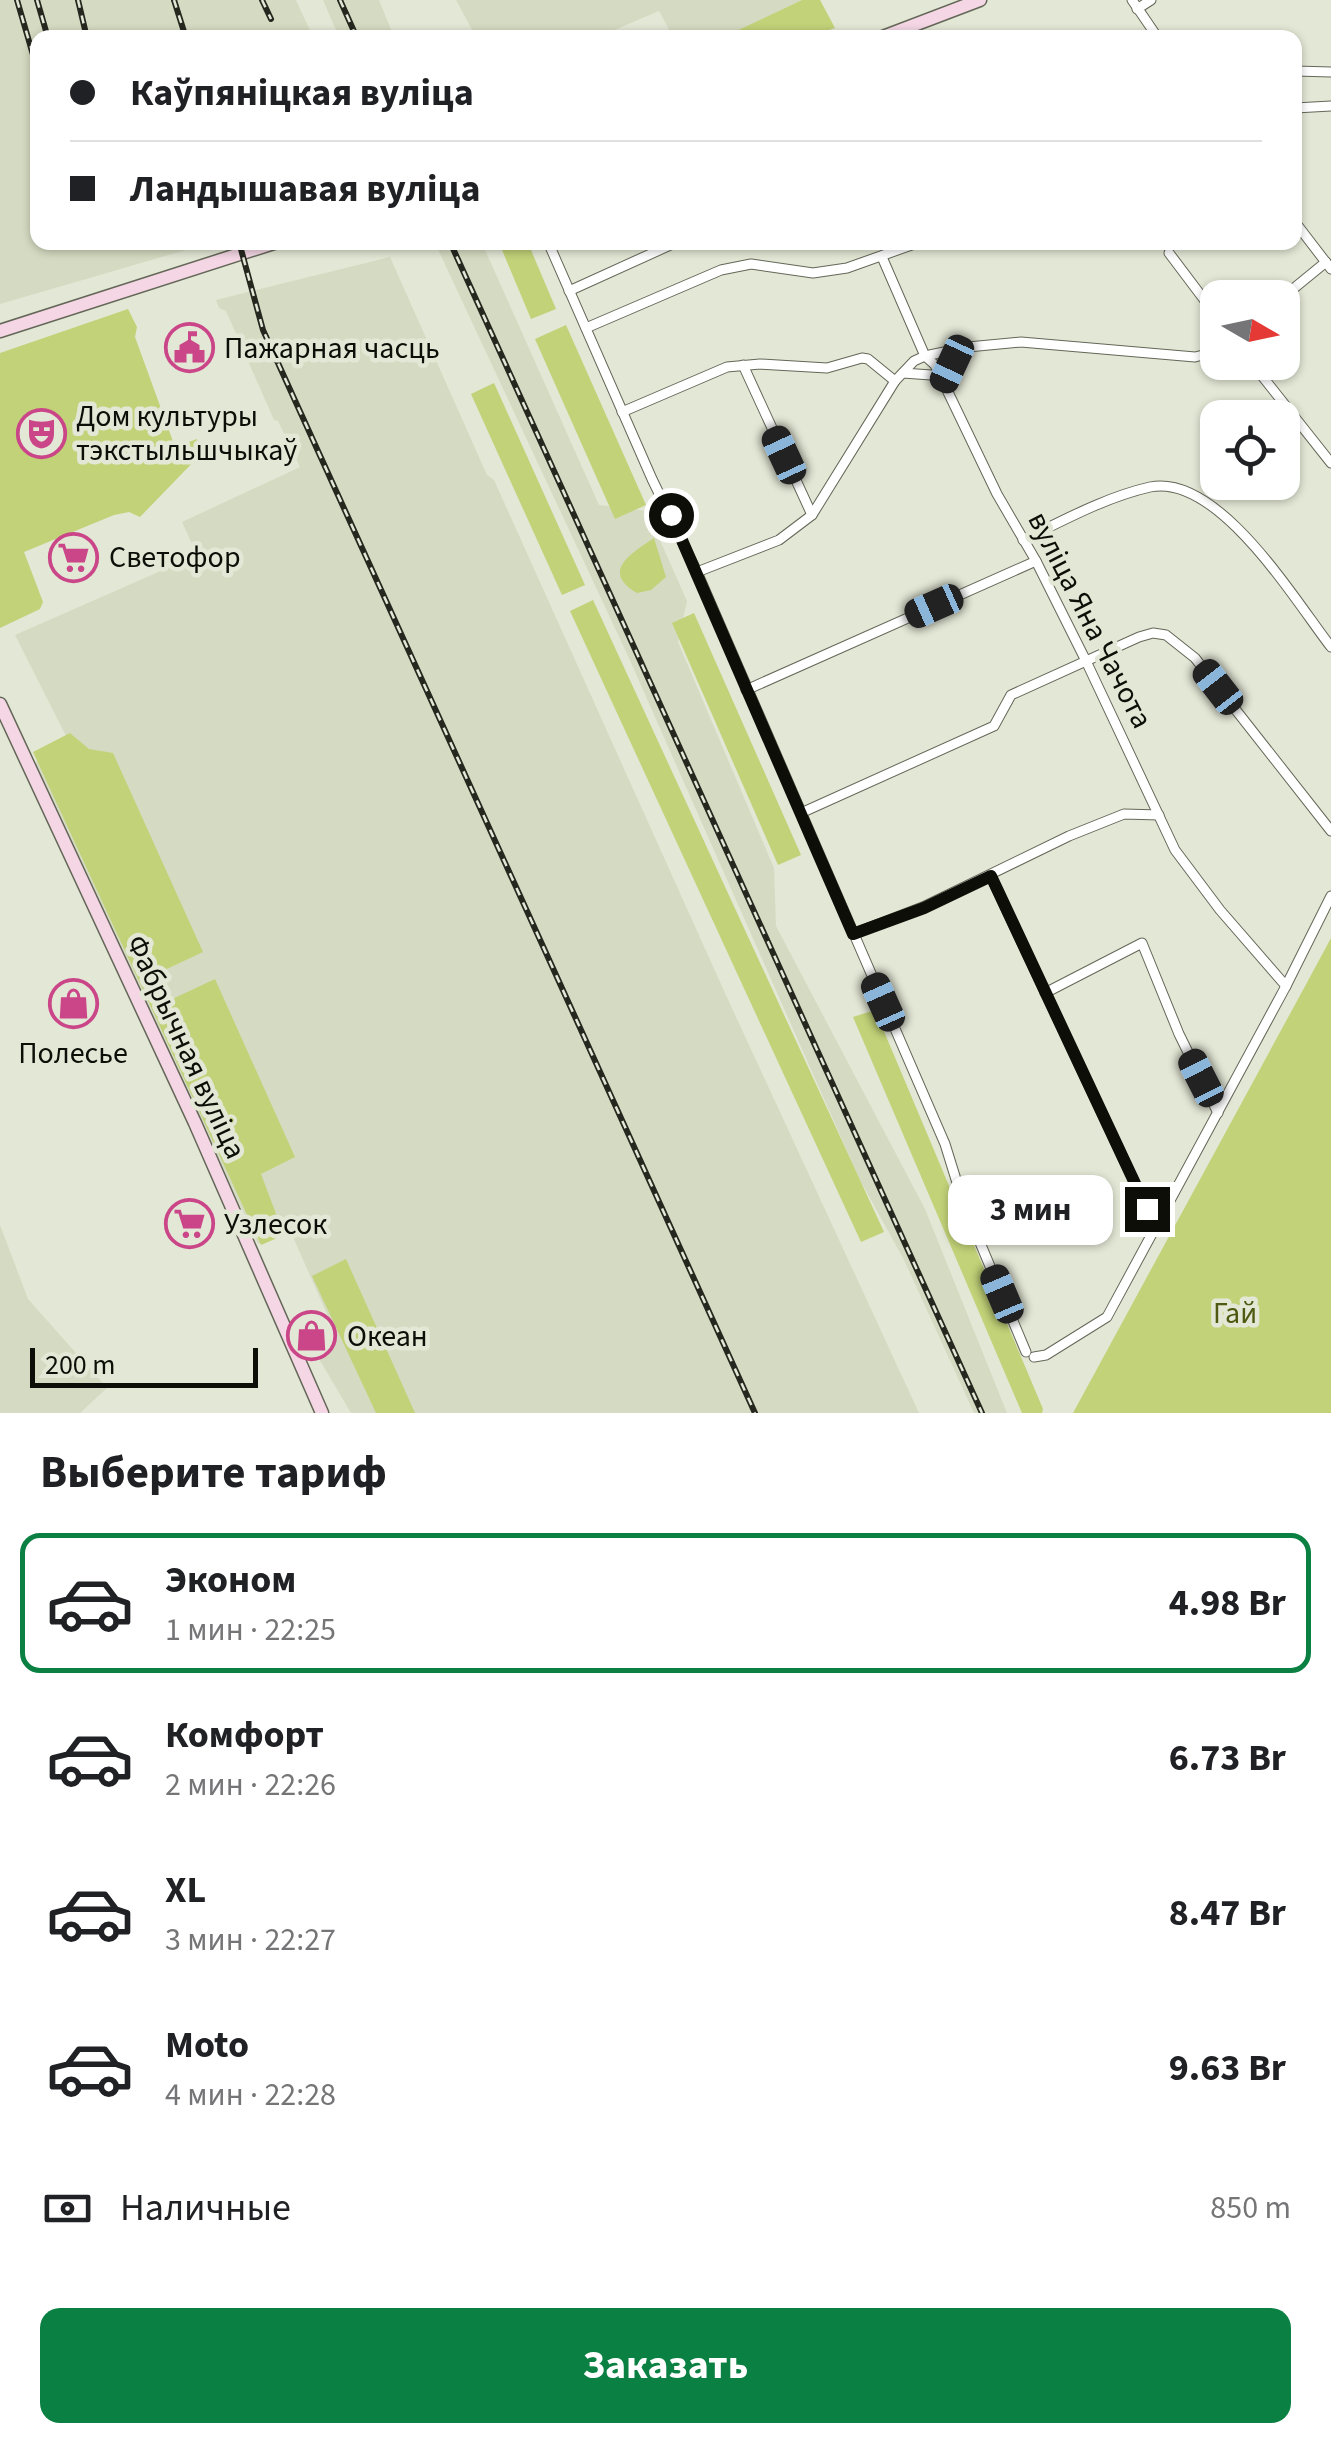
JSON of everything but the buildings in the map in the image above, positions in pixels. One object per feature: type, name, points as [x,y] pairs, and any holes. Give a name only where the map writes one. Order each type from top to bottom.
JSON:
[{"type":"main road","points":[[901,30],[980,0]]},
{"type":"main road","points":[[0,330],[252,250]]},
{"type":"main road","name":"Фабрычная вуліца","points":[[0,704],[195,1123],[322,1413]]},
{"type":"street","points":[[1151,0],[1135,4],[1153,30]]},
{"type":"street","points":[[1302,71],[1331,72]]},
{"type":"street","points":[[1302,108],[1331,106]]},
{"type":"street","points":[[1300,285],[1328,265],[1302,231]]},
{"type":"street","points":[[552,250],[697,572],[945,1144],[963,1202],[1030,1355],[1046,1355],[1107,1317],[1331,896]]},
{"type":"street","points":[[570,291],[660,250]]},
{"type":"street","points":[[586,328],[721,270],[751,264],[813,273],[847,268],[900,250]]},
{"type":"street","points":[[1169,253],[1200,294]]},
{"type":"street","name":"вуліца Яна Чачота","points":[[882,257],[925,356],[935,365],[1036,561],[1175,850],[1286,986]]},
{"type":"street","points":[[697,572],[779,540],[812,515],[898,377],[925,356],[1021,342],[1200,356]]},
{"type":"street","points":[[622,412],[727,367],[828,368],[868,359],[898,377],[931,375],[943,383],[952,364],[968,347]]},
{"type":"street","points":[[743,366],[812,515]]},
{"type":"street","points":[[1266,380],[1331,464]]},
{"type":"street","points":[[1023,540],[1079,512],[1152,487],[1190,490],[1216,506],[1248,540],[1331,647]]},
{"type":"street","points":[[746,690],[1036,561]]},
{"type":"street","points":[[801,813],[994,726],[1011,695],[1152,633],[1166,635],[1195,658],[1331,831]]},
{"type":"street","points":[[853,934],[924,908],[1069,836],[1124,814],[1158,816]]},
{"type":"street","points":[[991,876],[1147,1209],[1159,1220]]},
{"type":"street","points":[[1045,993],[1142,944],[1179,1034],[1218,1113]]},
{"type":"shaded area","points":[[0,0],[296,0],[310,30],[30,30],[30,250],[186,250],[0,304]]},
{"type":"shaded area","points":[[323,0],[379,0],[391,30],[336,30]]},
{"type":"shaded area","points":[[456,0],[802,0],[740,30],[669,30],[659,11],[614,30],[472,30]]},
{"type":"shaded area","points":[[438,250],[485,250],[599,505],[647,511],[687,601],[678,642],[774,868],[776,926],[925,1209],[1007,1413],[974,1413],[904,1260],[859,1178],[628,656]]},
{"type":"shaded area","points":[[390,257],[919,1413],[351,1413],[305,1335],[331,1323],[289,1228],[258,1244],[34,764],[69,742],[15,635],[197,555],[182,522],[300,467],[278,421],[274,420],[226,311],[219,308],[216,300]]},
{"type":"shaded area","points":[[0,1225],[28,1299],[107,1388],[80,1413],[0,1413]]},
{"type":"green space","points":[[802,0],[820,0],[835,28],[829,30],[739,30]]},
{"type":"green space","points":[[502,250],[531,250],[556,309],[531,319]]},
{"type":"green space","points":[[128,309],[175,447],[197,439],[200,455],[140,517],[129,512],[114,515],[24,552],[43,602],[40,609],[0,628],[0,353]]},
{"type":"green space","points":[[566,325],[646,505],[615,519],[535,339]]},
{"type":"green space","points":[[494,383],[585,585],[562,595],[471,394]]},
{"type":"green space","points":[[654,538],[666,577],[651,590],[637,593],[626,585],[620,570],[629,556]]},
{"type":"green space","points":[[593,600],[884,1232],[861,1242],[570,611]]},
{"type":"green space","points":[[694,613],[801,855],[778,865],[672,623]]},
{"type":"green space","points":[[70,733],[89,749],[113,753],[203,952],[156,974],[168,1001],[215,979],[295,1157],[261,1174],[284,1235],[261,1245],[33,752]]},
{"type":"green space","name":"Гай","points":[[1331,938],[1331,1413],[1073,1413],[1310,977]]},
{"type":"green space","points":[[875,1010],[1042,1413],[1022,1413],[853,1017]]},
{"type":"green space","points":[[346,1259],[415,1413],[376,1413],[312,1276]]},
{"type":"railway","points":[[17,0],[30,45]]},
{"type":"railway","points":[[37,0],[46,30]]},
{"type":"railway","points":[[78,0],[85,30]]},
{"type":"railway","points":[[174,0],[183,30]]},
{"type":"railway","points":[[262,0],[271,19]]},
{"type":"railway","points":[[340,0],[353,30]]},
{"type":"railway","points":[[241,250],[263,330],[755,1413]]},
{"type":"railway","points":[[454,250],[982,1413]]},
{"type":"place","name":"Пажарная часць","points":[[189,348]]},
{"type":"place","name":"Дом культуры тэкстыльшчыкаў","points":[[41,433]]},
{"type":"place","name":"Светофор","points":[[74,557]]},
{"type":"place","name":"Полесье","points":[[73,1004]]},
{"type":"place","name":"Узлесок","points":[[189,1224]]},
{"type":"place","name":"Океан","points":[[312,1336]]},
{"type":"route","points":[[671,515],[853,934],[924,908],[991,876],[1147,1209]]}]
